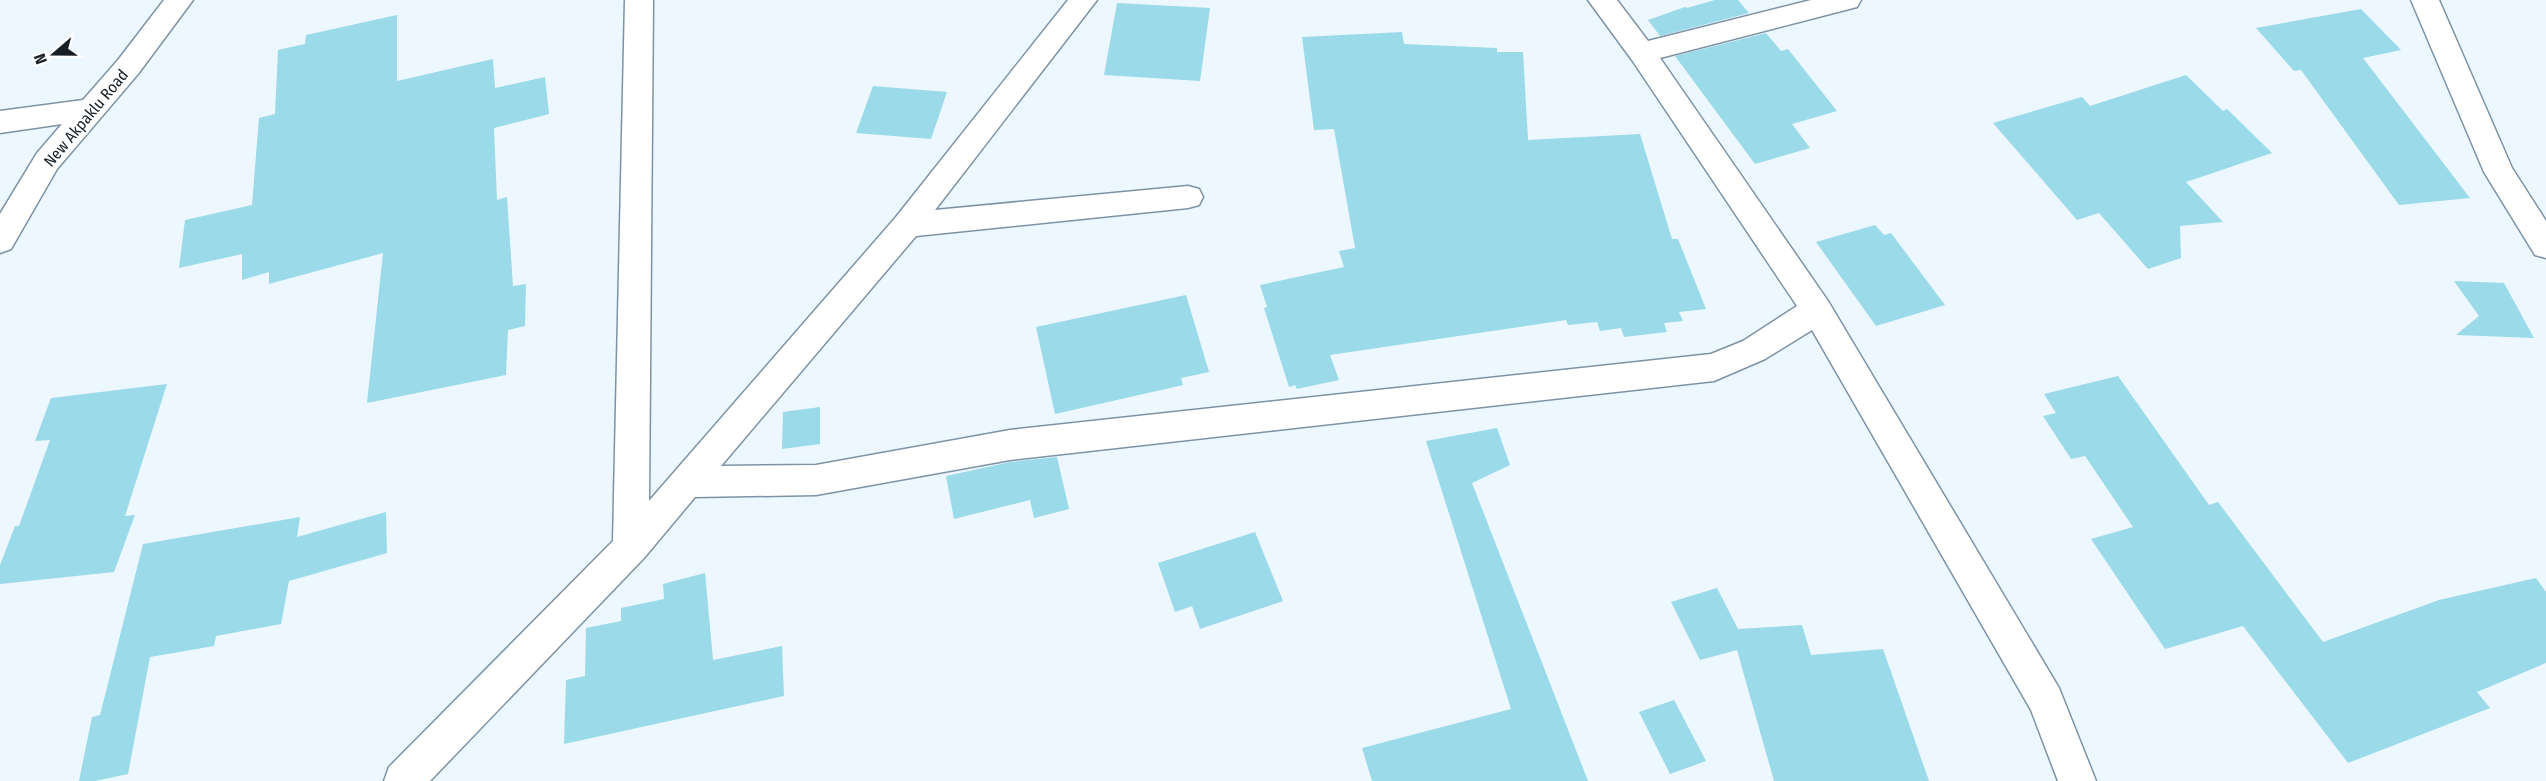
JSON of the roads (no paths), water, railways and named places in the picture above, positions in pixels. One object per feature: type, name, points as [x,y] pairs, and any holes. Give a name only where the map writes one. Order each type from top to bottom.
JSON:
[{"type":"street","name":"New Akpaklu Road","points":[[0,241],[47,161],[128,67],[179,0]]},
{"type":"street","points":[[631,547],[639,0]]},
{"type":"street","points":[[403,781],[631,547],[907,225],[1083,0]]},
{"type":"street","points":[[1602,0],[1642,53],[1817,310],[2046,701],[2077,781]]},
{"type":"street","points":[[1642,53],[1847,0]]},
{"type":"street","points":[[2425,0],[2499,172],[2546,246]]},
{"type":"street","points":[[0,122],[92,109]]},
{"type":"street","points":[[907,225],[1188,197]]},
{"type":"street","points":[[687,482],[816,480],[1010,445],[1714,368],[1754,350],[1817,310]]}]
